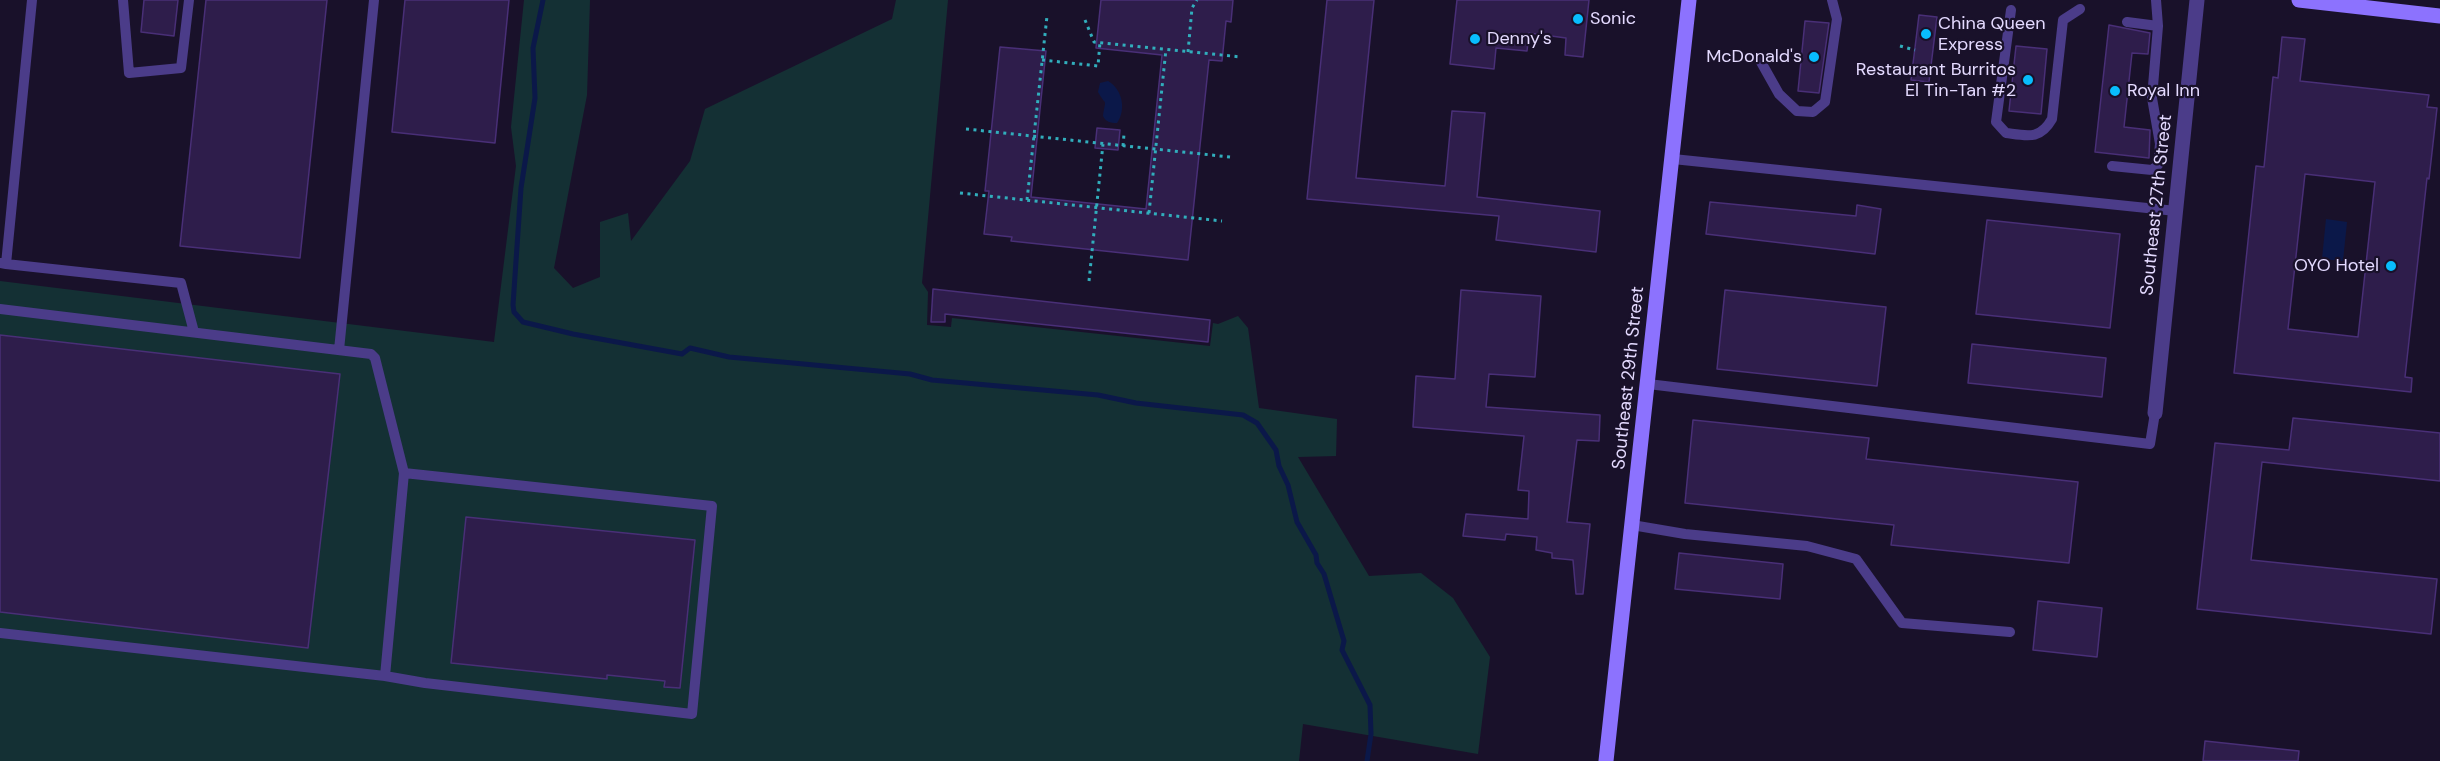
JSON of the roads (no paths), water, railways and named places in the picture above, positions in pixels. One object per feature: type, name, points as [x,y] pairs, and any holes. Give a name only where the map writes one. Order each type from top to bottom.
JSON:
[{"type":"main road","name":"Southeast 29th Street","points":[[1606,761],[1689,0]]},
{"type":"main road","points":[[2299,0],[2440,16]]},
{"type":"street","name":"Southeast 27th Street","points":[[2155,413],[2197,0]]},
{"type":"lane","points":[[32,0],[3,263],[181,283],[194,332]]},
{"type":"lane","points":[[123,0],[129,73],[182,68],[189,0]]},
{"type":"lane","points":[[339,350],[374,0]]},
{"type":"lane","points":[[1761,62],[1779,94],[1797,111],[1813,112],[1826,102],[1837,19],[1832,0]]},
{"type":"lane","points":[[2112,166],[2152,170],[2158,165],[2160,144],[2152,98],[2158,26],[2156,0]]},
{"type":"lane","points":[[2011,10],[1996,122],[2006,133],[2030,136],[2045,131],[2052,119],[2063,20],[2080,9]]},
{"type":"lane","points":[[2127,22],[2158,26]]},
{"type":"lane","points":[[2160,144],[2182,148]]},
{"type":"lane","points":[[1673,159],[2176,211]]},
{"type":"lane","points":[[0,309],[370,354],[375,358],[404,473],[385,676]]},
{"type":"lane","points":[[1648,384],[2150,444],[2155,413]]},
{"type":"lane","points":[[0,633],[385,676],[425,683],[692,714],[712,506],[404,473]]},
{"type":"lane","points":[[1632,525],[1685,534],[1807,546],[1856,559],[1902,623],[2010,632]]},
{"type":"waterway","points":[[543,0],[533,48],[535,98],[521,188],[513,305],[514,312],[523,322],[573,334],[682,354],[690,348],[729,357],[910,374],[932,380],[1098,395],[1136,403],[1243,415],[1257,423],[1276,450],[1297,522],[1324,574],[1344,641],[1342,650],[1370,705],[1371,734],[1367,761]]},
{"type":"place","name":"Sonic","points":[[1578,19]]},
{"type":"place","name":"China Queen Express","points":[[1926,34]]},
{"type":"place","name":"Denny's","points":[[1475,39]]},
{"type":"place","name":"McDonald's","points":[[1814,57]]},
{"type":"place","name":"Restaurant Burritos El Tin-Tan #2","points":[[2028,80]]},
{"type":"place","name":"Royal Inn","points":[[2115,91]]},
{"type":"place","name":"OYO Hotel","points":[[2391,266]]}]
